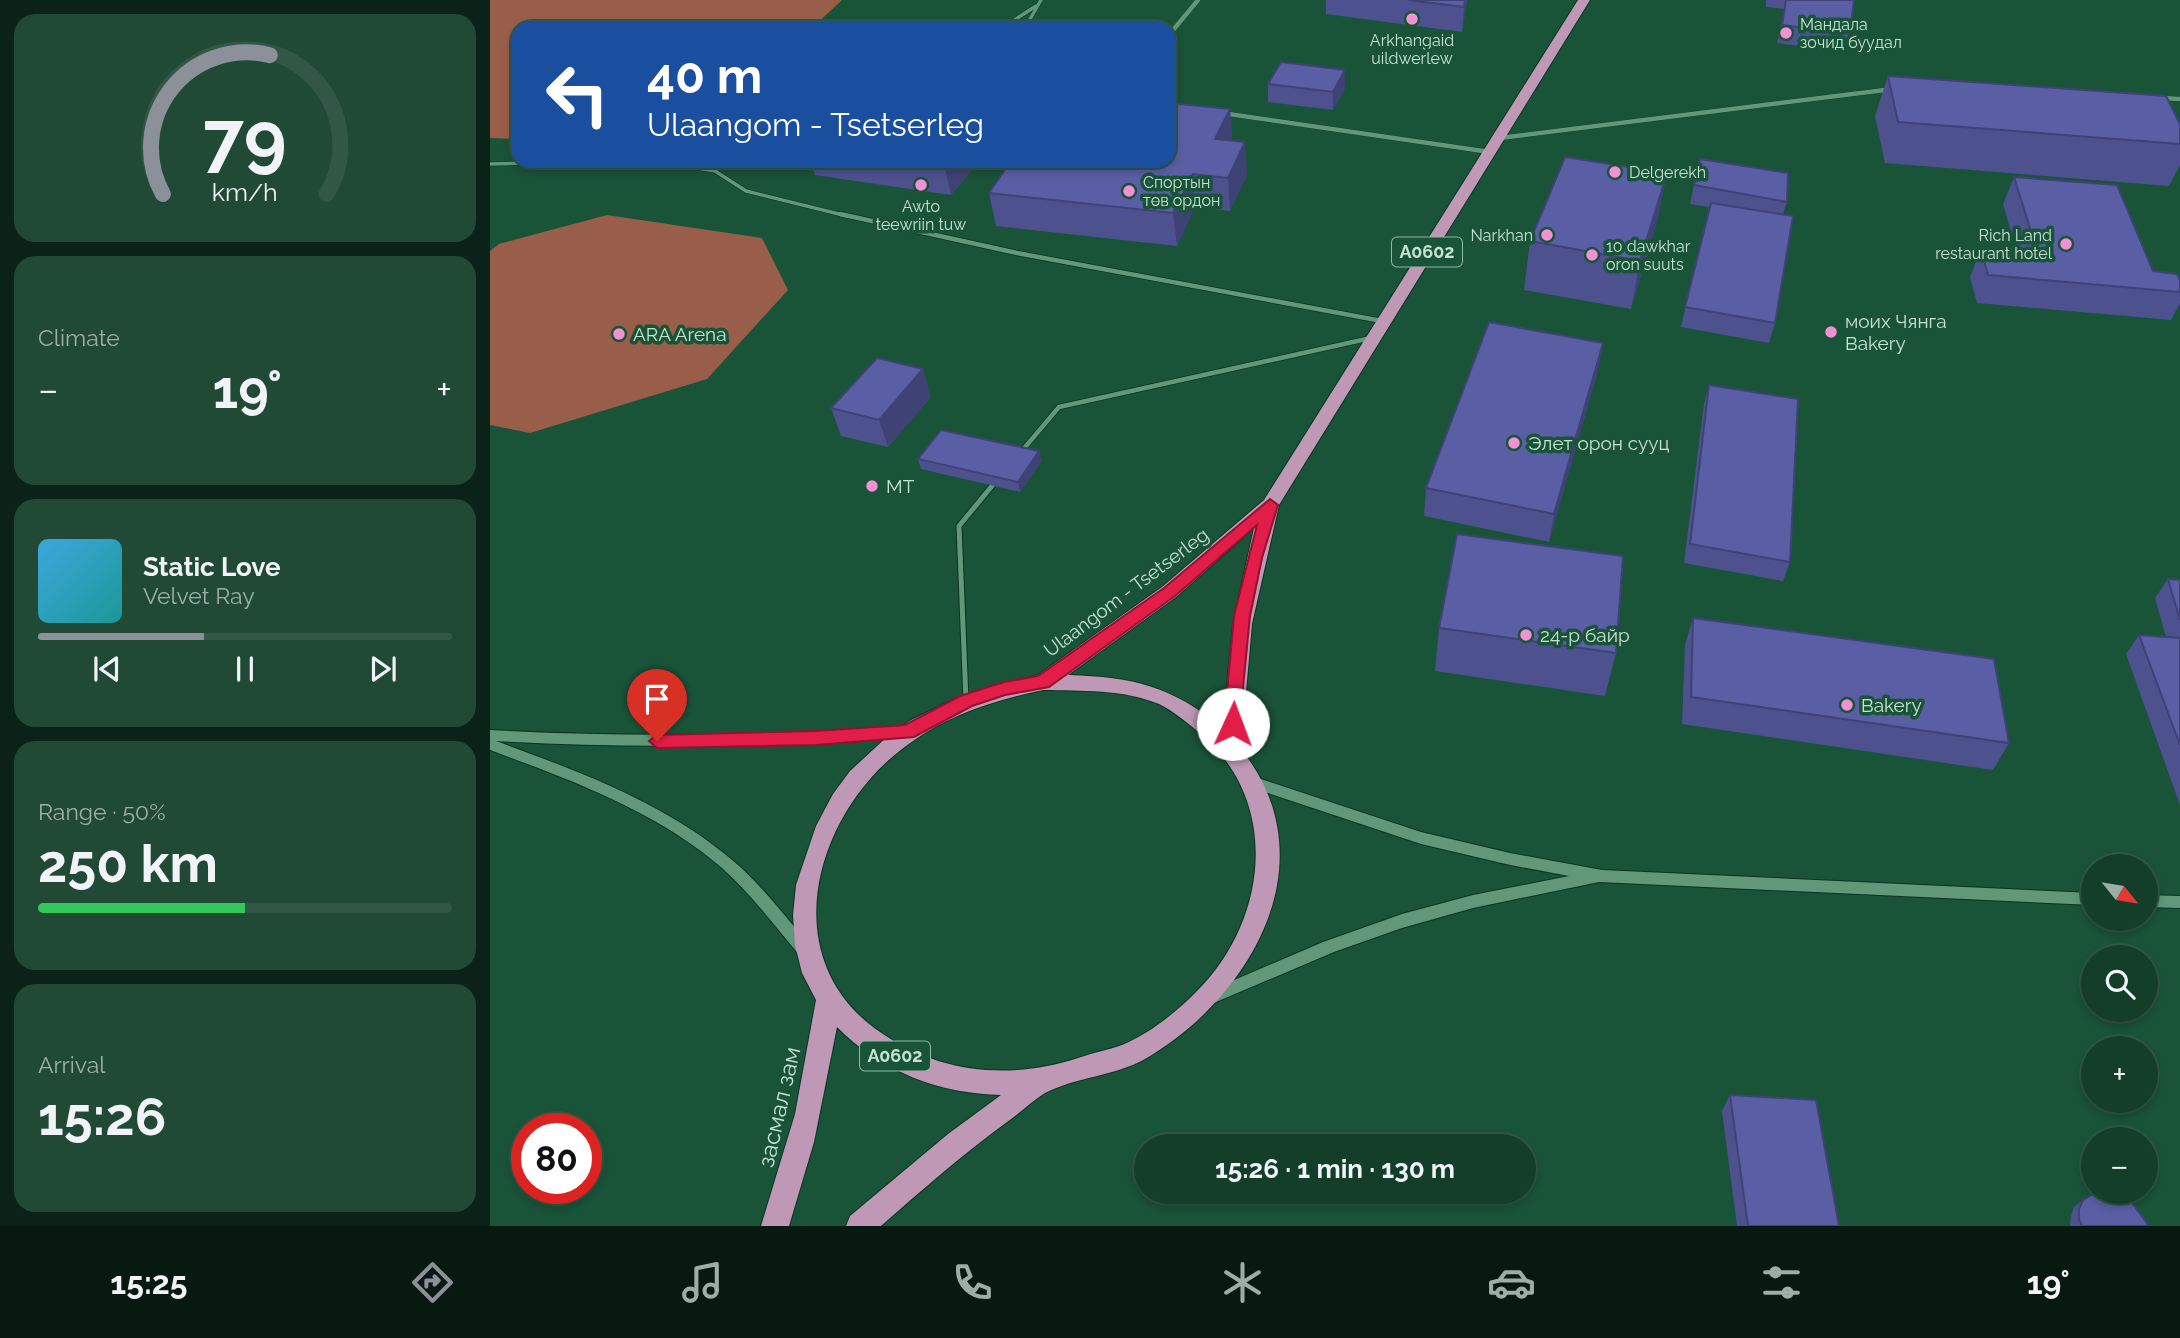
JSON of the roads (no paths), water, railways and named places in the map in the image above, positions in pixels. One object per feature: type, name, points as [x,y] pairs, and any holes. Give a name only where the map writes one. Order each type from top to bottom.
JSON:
[{"type":"highway","name":"A0602","points":[[1232,747],[1234,679],[1242,616],[1254,558],[1270,505],[1371,338],[1500,138],[1584,0]]},
{"type":"highway","name":"Ulaangom - Tsetserleg","points":[[1043,682],[1169,592],[1270,505]]},
{"type":"highway","name":"A0602","points":[[1043,682],[1116,684],[1181,706],[1232,747],[1255,783],[1270,834],[1268,890],[1245,947],[1205,1000],[1131,1054],[1041,1082],[955,1080],[880,1050],[828,999],[809,956],[804,893],[821,832],[858,777],[908,732],[966,701],[1004,688],[1043,682]]},
{"type":"highway","name":"засмал зам","points":[[775,1226],[792,1178],[817,1084],[828,999]]},
{"type":"highway","name":"A0602","points":[[860,1226],[957,1143],[1041,1082]]},
{"type":"street","points":[[1176,27],[1198,0]]},
{"type":"street","points":[[1500,138],[1901,89]]},
{"type":"street","points":[[2152,97],[2180,99]]},
{"type":"street","points":[[1209,111],[1491,152]]},
{"type":"street","points":[[490,735],[635,742],[908,732]]},
{"type":"street","points":[[490,744],[618,793],[689,834],[753,889],[809,956]]},
{"type":"street","points":[[1255,783],[1421,838],[1602,877],[2081,898]]},
{"type":"street","points":[[1205,1000],[1305,956],[1403,920],[1501,895],[1602,877]]},
{"type":"street","points":[[2158,901],[2180,902]]},
{"type":"lane","points":[[1012,21],[1041,0]]},
{"type":"lane","points":[[1029,21],[1035,6]]},
{"type":"lane","points":[[490,164],[511,163]]},
{"type":"lane","points":[[693,168],[715,172],[746,191],[870,221],[1031,256],[1382,321]]},
{"type":"lane","points":[[1017,456],[1059,407],[1371,338]]},
{"type":"lane","points":[[966,701],[959,526],[1000,476]]},
{"type":"place","name":"Arkhangaid uildwerlew","points":[[1412,19]]},
{"type":"place","name":"Мандала зочид буудал","points":[[1786,33]]},
{"type":"place","name":"Delgerekh","points":[[1615,172]]},
{"type":"place","name":"Awto teewriin tuw","points":[[921,185]]},
{"type":"place","name":"Спортын төв ордон","points":[[1129,191]]},
{"type":"place","name":"Narkhan","points":[[1547,235]]},
{"type":"place","name":"Rich Land restaurant hotel","points":[[2066,244]]},
{"type":"place","name":"10 dawkhar oron suuts","points":[[1592,255]]},
{"type":"place","name":"моих Чянга Bakery","points":[[1831,332]]},
{"type":"place","name":"ARA Arena","points":[[619,334]]},
{"type":"place","name":"Элет орон сууц","points":[[1514,443]]},
{"type":"place","name":"MT","points":[[872,486]]},
{"type":"place","name":"24-р байр","points":[[1526,635]]},
{"type":"place","name":"Bakery","points":[[1847,705]]}]
